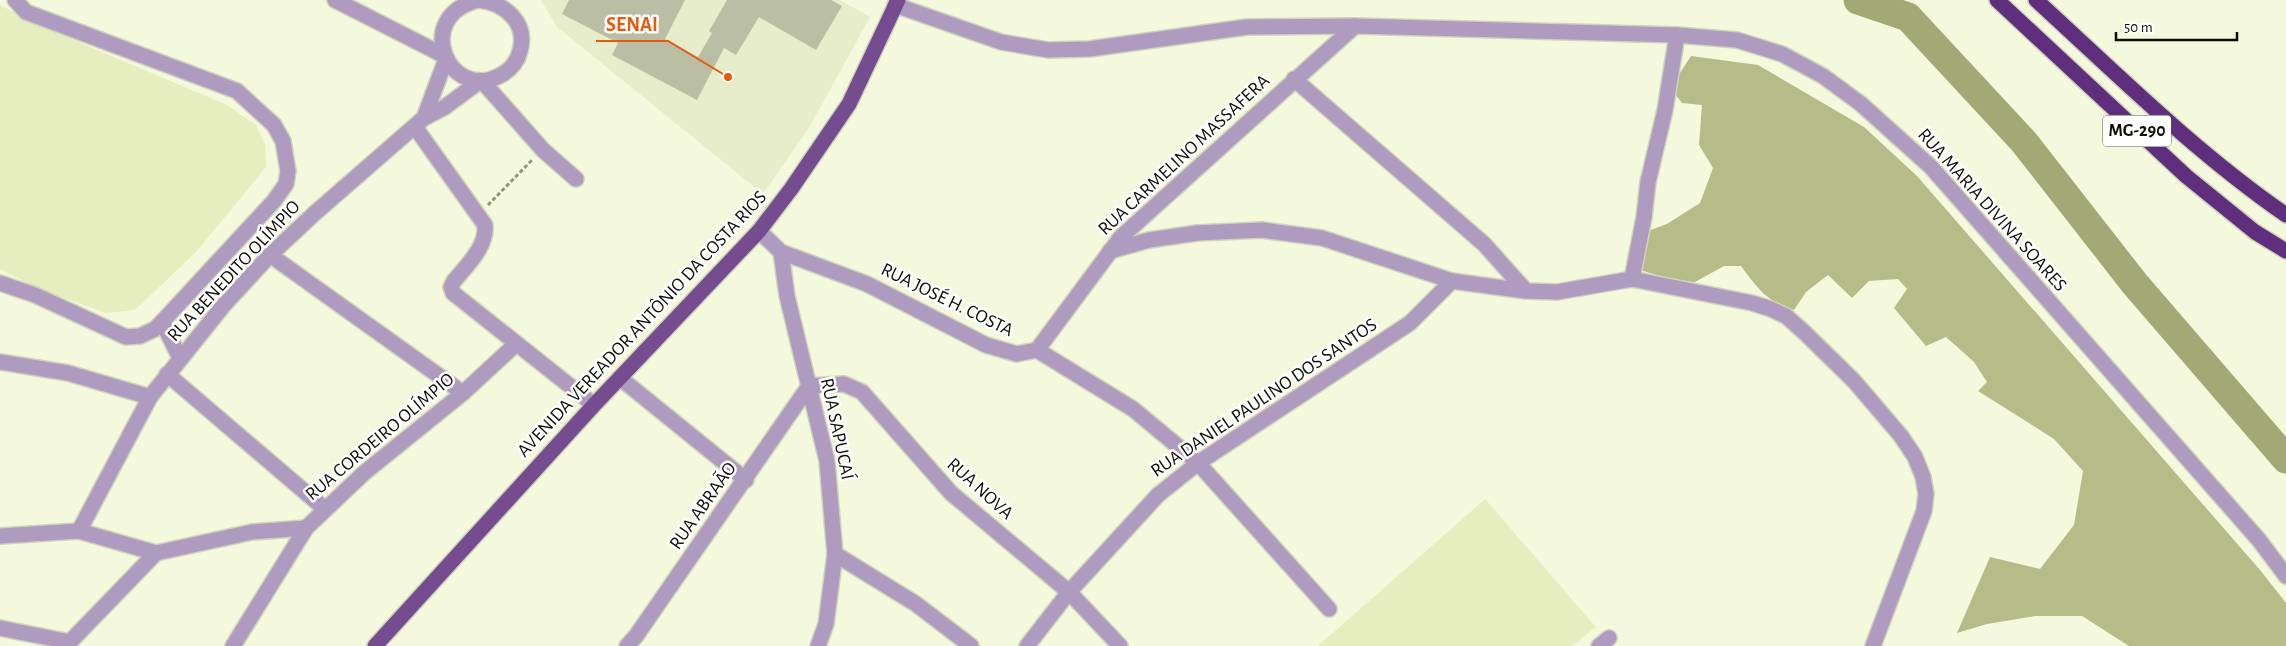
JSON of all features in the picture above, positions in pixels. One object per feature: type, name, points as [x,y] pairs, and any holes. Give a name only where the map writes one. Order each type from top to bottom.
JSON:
[{"type":"highway","name":"MG-290","points":[[1997,0],[2186,176],[2255,232],[2286,251]]},
{"type":"highway","name":"MG-290","points":[[2036,0],[2204,153],[2286,215]]},
{"type":"main road","name":"AVENIDA VEREADOR ANTÔNIO DA COSTA RIOS","points":[[374,646],[594,405],[759,230],[791,189],[848,104],[896,2]]},
{"type":"street","points":[[0,283],[35,295],[126,336],[140,336],[155,329],[162,322],[256,220],[286,184],[288,171],[283,141],[274,125],[237,91],[26,12],[15,0]]},
{"type":"street","points":[[336,0],[446,58]]},
{"type":"street","points":[[479,0],[492,1],[504,7],[513,15],[520,26],[522,39],[520,52],[510,68],[494,78],[481,81],[465,77],[454,70],[446,58],[442,44],[442,31],[447,19],[461,6],[479,0]]},
{"type":"street","name":"RUA MARIA DIVINA SOARES","points":[[896,2],[1001,42],[1048,50],[1089,49],[1247,27],[1355,26],[1677,35],[1737,40],[1782,54],[1823,76],[1861,104],[1931,167],[2252,532],[2286,576]]},
{"type":"street","name":"RUA CARMELINO MASSAFERA","points":[[1037,350],[1121,236],[1355,26]]},
{"type":"street","points":[[1632,279],[1644,217],[1648,182],[1665,110],[1677,35]]},
{"type":"street","name":"RUA BENEDITO OLÍMPIO","points":[[419,122],[446,58]]},
{"type":"street","points":[[1294,79],[1484,244],[1526,291]]},
{"type":"street","points":[[481,81],[543,150],[576,179]]},
{"type":"street","name":"RUA BENEDITO OLÍMPIO","points":[[79,531],[150,397],[223,306],[270,255],[314,213],[419,122],[445,107],[481,81]]},
{"type":"street","points":[[419,122],[485,225],[486,236],[451,287],[457,298],[594,405]]},
{"type":"street","points":[[759,230],[781,252]]},
{"type":"street","points":[[1110,251],[1158,238],[1197,233],[1262,230],[1322,238],[1452,281],[1526,291],[1557,292],[1632,279],[1752,303],[1786,316],[1854,381],[1901,436],[1915,457],[1923,477],[1926,494],[1924,511],[1873,646]]},
{"type":"street","name":"RUA JOSÉ H. COSTA","points":[[781,252],[867,284],[986,345],[1017,354],[1037,350]]},
{"type":"street","name":"RUA SAPUCAÍ","points":[[781,252],[787,296],[828,461],[835,554],[826,624],[818,646]]},
{"type":"street","points":[[270,255],[463,393]]},
{"type":"street","name":"RUA DANIEL PAULINO DOS SANTOS","points":[[1027,646],[1068,592],[1158,495],[1198,463],[1410,323],[1452,281]]},
{"type":"street","points":[[162,322],[180,358]]},
{"type":"street","name":"RUA CORDEIRO OLÍMPIO","points":[[233,646],[306,528],[364,474],[463,393],[516,344]]},
{"type":"street","points":[[1037,350],[1133,409],[1198,463],[1329,609]]},
{"type":"street","points":[[0,362],[68,373],[150,397]]},
{"type":"street","points":[[167,374],[325,509]]},
{"type":"street","points":[[620,378],[746,480]]},
{"type":"street","name":"RUA NOVA","points":[[809,386],[844,384],[862,392],[951,493],[1068,592],[1120,646]]},
{"type":"street","name":"RUA ABRAÃO","points":[[632,643],[809,386]]},
{"type":"street","points":[[0,536],[79,531],[156,552],[252,532],[306,528]]},
{"type":"street","points":[[0,628],[68,644],[156,552]]},
{"type":"street","points":[[835,554],[916,604],[971,646]]},
{"type":"path","points":[[479,214],[543,150]]},
{"type":"shaded area","points":[[541,0],[840,0],[870,17],[810,126],[763,194],[557,27]]},
{"type":"shaded area","points":[[0,5],[43,27],[227,105],[256,125],[265,144],[266,167],[196,252],[135,310],[105,313],[35,287],[0,269]]},
{"type":"shaded area","points":[[1691,56],[1758,65],[1864,127],[1917,176],[2260,570],[2286,603],[2286,646],[2129,646],[2082,616],[2035,616],[1987,624],[1957,633],[1990,557],[2040,569],[2074,525],[2083,471],[2054,439],[1978,391],[1987,382],[1974,362],[1946,337],[1926,346],[1894,308],[1907,289],[1898,279],[1869,281],[1852,298],[1828,275],[1806,292],[1794,310],[1777,303],[1763,293],[1741,266],[1724,266],[1695,282],[1679,281],[1636,269],[1645,232],[1667,224],[1700,203],[1713,168],[1699,145],[1702,105],[1682,103],[1675,94],[1678,76]]},
{"type":"shaded area","points":[[1485,499],[1596,627],[1572,646],[1318,646]]},
{"type":"building","points":[[569,0],[685,0],[665,39],[698,57],[712,33],[709,31],[727,0],[831,0],[842,6],[816,50],[759,17],[736,55],[724,48],[697,100],[612,55],[618,43],[562,14]]},
{"type":"waterway","points":[[1858,0],[1908,17],[2024,142],[2135,284],[2286,459]]},
{"type":"place","name":"SENAI","points":[[728,77]]}]
